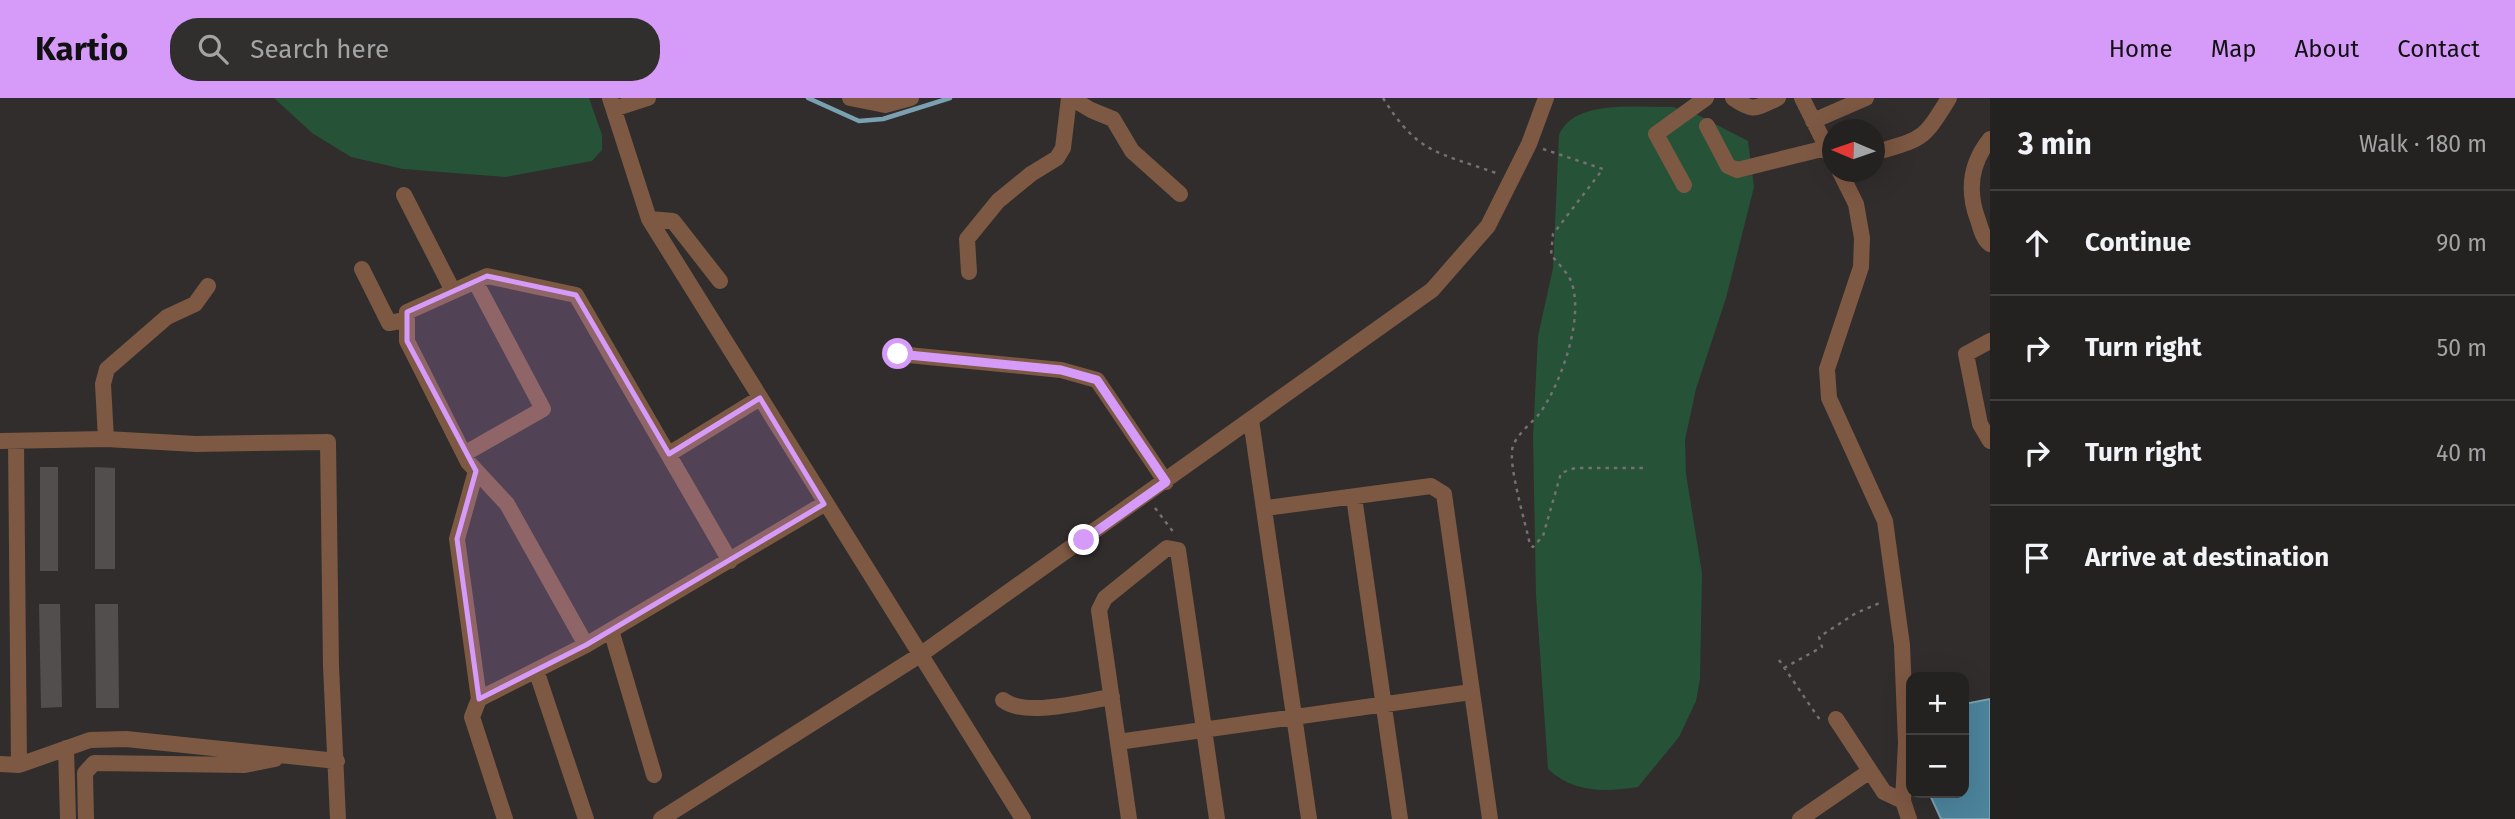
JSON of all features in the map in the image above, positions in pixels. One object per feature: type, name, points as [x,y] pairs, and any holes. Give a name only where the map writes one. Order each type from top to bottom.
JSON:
[{"type":"street","points":[[648,98],[612,104],[649,219],[824,504],[1023,819]]},
{"type":"street","points":[[850,98],[885,105],[911,98]]},
{"type":"street","points":[[969,272],[967,239],[998,201],[1031,174],[1057,158],[1063,148],[1070,98],[1113,118],[1132,151],[1180,194]]},
{"type":"street","points":[[661,819],[920,655],[1432,290],[1488,226],[1513,178],[1546,98]]},
{"type":"street","points":[[1684,185],[1656,134],[1706,98]]},
{"type":"street","points":[[1733,98],[1748,108],[1755,108],[1778,98]]},
{"type":"street","points":[[1802,98],[1822,139]]},
{"type":"street","points":[[1813,121],[1866,98]]},
{"type":"street","points":[[1885,150],[1919,139],[1927,133],[1949,98]]},
{"type":"street","points":[[1707,126],[1728,166],[1737,170],[1822,154]]},
{"type":"street","points":[[1988,145],[1972,173],[1970,191],[1971,202],[1990,244]]},
{"type":"street","points":[[1845,182],[1856,204],[1862,238],[1861,267],[1827,369],[1829,398],[1885,521],[1902,645],[1906,743],[1903,801],[1909,819]]},
{"type":"street","points":[[404,195],[453,291]]},
{"type":"street","points":[[649,219],[673,221],[720,281]]},
{"type":"street","points":[[362,269],[389,323],[407,320]]},
{"type":"street","points":[[586,645],[507,504],[464,454],[407,341],[407,312],[487,276],[576,295],[730,561]]},
{"type":"street","points":[[464,454],[543,409],[475,281]]},
{"type":"street","points":[[106,439],[103,384],[107,369],[167,317],[195,304],[208,286]]},
{"type":"street","points":[[1990,341],[1966,354],[1980,424],[1990,441]]},
{"type":"street","points":[[898,354],[1061,370],[1097,380],[1166,482]]},
{"type":"street","points":[[670,454],[761,398]]},
{"type":"street","points":[[1251,420],[1266,508],[1309,819]]},
{"type":"street","points":[[19,765],[17,551],[8,441],[106,439],[196,444],[328,442],[331,666],[338,819]]},
{"type":"street","points":[[476,471],[457,539],[479,699],[472,717],[505,819]]},
{"type":"street","points":[[1266,508],[1431,486],[1444,494],[1490,819]]},
{"type":"street","points":[[1354,497],[1400,819]]},
{"type":"street","points":[[479,699],[586,645],[824,504]]},
{"type":"street","points":[[1129,819],[1099,610],[1105,598],[1167,548],[1178,550],[1217,819]]},
{"type":"street","points":[[0,551],[17,551]]},
{"type":"street","points":[[611,630],[654,775]]},
{"type":"street","points":[[536,670],[586,819]]},
{"type":"street","points":[[1118,741],[1471,692]]},
{"type":"street","points":[[1003,700],[1012,707],[1029,709],[1112,696]]},
{"type":"street","points":[[1836,719],[1884,792],[1903,801]]},
{"type":"street","points":[[0,764],[19,765],[90,740],[126,739],[337,761]]},
{"type":"street","points":[[66,748],[68,819]]},
{"type":"street","points":[[86,819],[85,773],[94,763],[246,765],[292,756]]},
{"type":"street","points":[[1800,819],[1870,771]]},
{"type":"path","points":[[1383,98],[1399,124],[1419,145],[1513,178]]},
{"type":"path","points":[[1528,144],[1603,169],[1553,234],[1551,256],[1571,281],[1574,295],[1571,346],[1557,388],[1513,445],[1511,467],[1520,492],[1530,545],[1533,547],[1543,536],[1561,473],[1575,468],[1647,468]]},
{"type":"path","points":[[1146,496],[1174,534],[1178,550]]},
{"type":"path","points":[[1784,668],[1822,648],[1819,637],[1856,613],[1896,598]]},
{"type":"path","points":[[1779,660],[1824,726],[1836,719]]},
{"type":"highlighted area","points":[[487,276],[576,295],[669,454],[760,398],[824,504],[586,645],[479,699],[457,539],[476,471],[407,341],[407,312]]},
{"type":"green space","points":[[274,98],[589,98],[602,135],[602,150],[592,161],[505,177],[403,169],[351,157],[312,133]]},
{"type":"green space","points":[[1673,107],[1698,115],[1748,141],[1754,187],[1726,298],[1696,389],[1685,440],[1686,474],[1702,573],[1700,679],[1696,701],[1679,737],[1638,787],[1590,789],[1568,783],[1548,769],[1536,595],[1533,437],[1538,336],[1553,268],[1559,135],[1567,123],[1578,115],[1593,110]]},
{"type":"water","points":[[1990,699],[1990,819],[1941,819],[1931,798],[1969,798],[1969,703]]},
{"type":"building","points":[[40,467],[58,467],[58,571],[40,571]]},
{"type":"building","points":[[95,467],[115,468],[115,569],[95,569]]},
{"type":"building","points":[[39,604],[60,604],[62,707],[41,708]]},
{"type":"building","points":[[95,604],[118,604],[119,708],[96,708]]},
{"type":"waterway","points":[[808,98],[859,121],[883,119],[950,98]]},
{"type":"route","points":[[898,354],[1061,370],[1097,380],[1166,482],[1084,540]]}]
